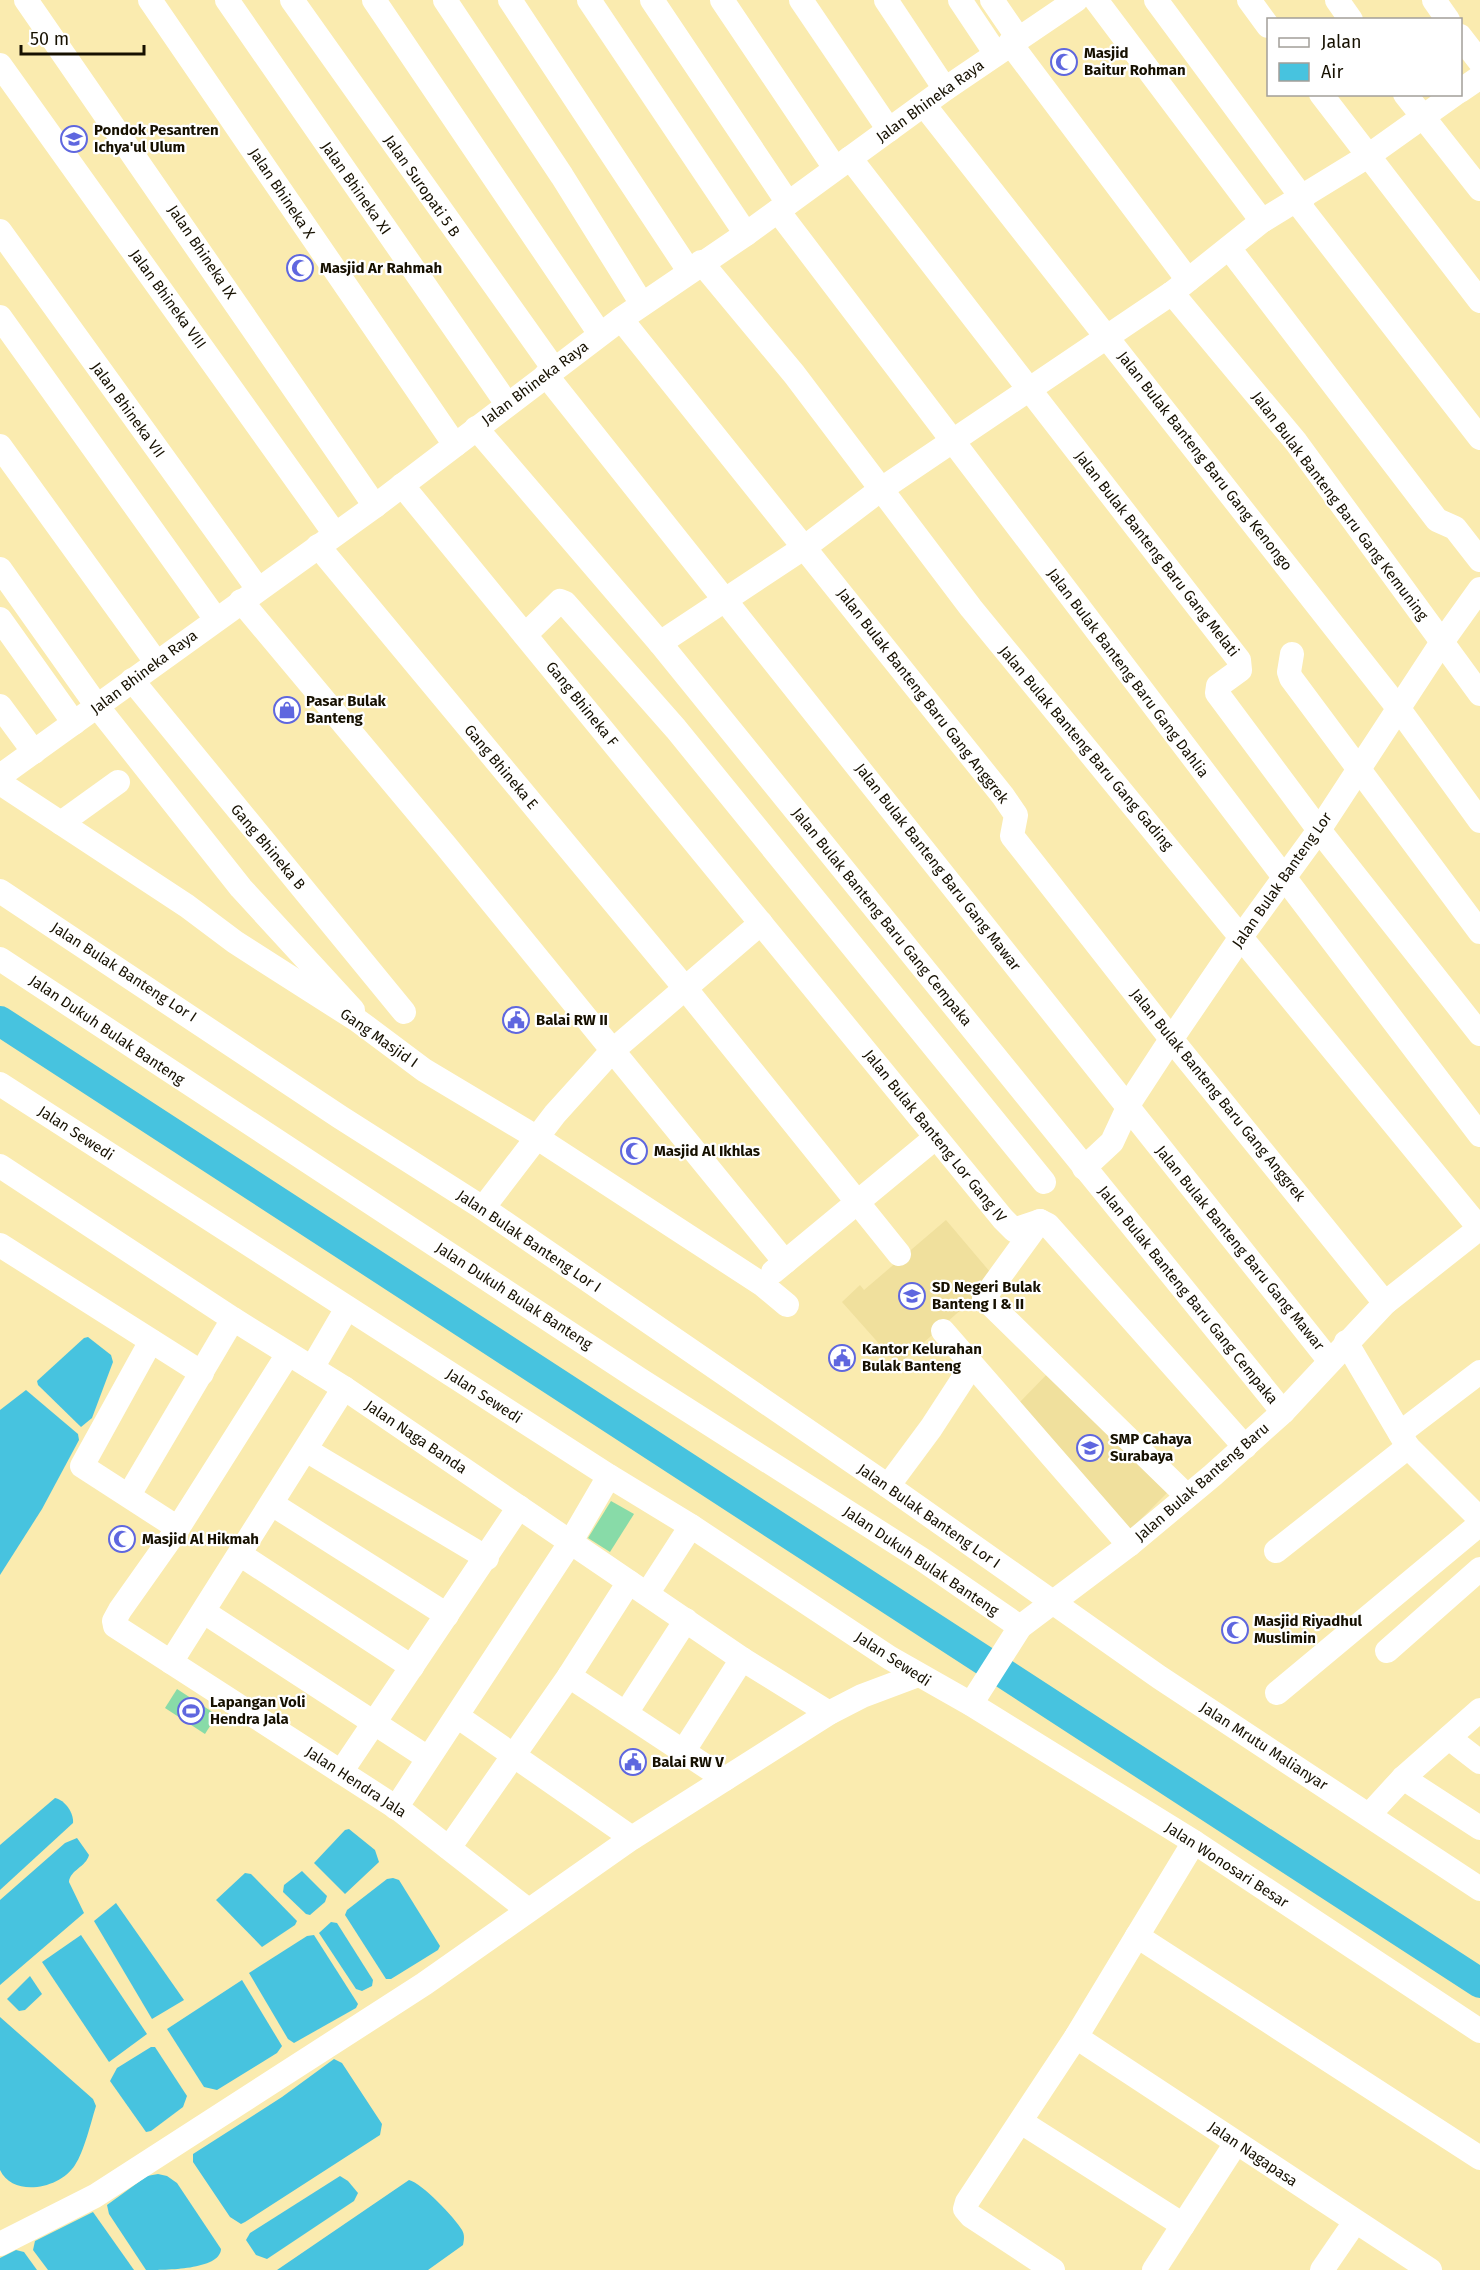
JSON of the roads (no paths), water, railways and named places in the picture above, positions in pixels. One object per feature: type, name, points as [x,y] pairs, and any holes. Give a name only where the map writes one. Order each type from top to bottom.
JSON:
[{"type":"street","name":"Jalan Bhineka IX","points":[[26,0],[375,506]]},
{"type":"street","name":"Jalan Bhineka X","points":[[150,0],[455,445]]},
{"type":"street","name":"Jalan Bhineka XI","points":[[227,0],[507,404]]},
{"type":"street","name":"Jalan Suropati 5 B","points":[[292,0],[550,372]]},
{"type":"street","points":[[374,0],[600,334]]},
{"type":"street","points":[[445,0],[562,176],[640,301]]},
{"type":"street","name":"Jalan Bulak Banteng Baru Gang Gading","points":[[510,0],[695,267],[794,374],[971,608],[1480,1228]]},
{"type":"street","points":[[589,0],[746,234]]},
{"type":"street","name":"Jalan Bulak Banteng Baru Gang Dahlia","points":[[652,0],[783,207],[952,441],[1480,1135]]},
{"type":"street","name":"Jalan Bulak Banteng Baru Gang Melati","points":[[722,0],[842,163],[1029,391],[1239,660],[1240,670],[1218,686],[1217,693],[1319,830],[1480,1034]]},
{"type":"street","points":[[801,0],[889,130]]},
{"type":"street","points":[[886,0],[945,89]]},
{"type":"street","points":[[960,0],[1008,45]]},
{"type":"street","points":[[992,0],[1008,45]]},
{"type":"street","name":"Jalan Bhineka Raya","points":[[0,776],[215,618],[375,506],[621,319],[640,301],[746,234],[945,89],[1077,0]]},
{"type":"street","points":[[1096,0],[1262,221]]},
{"type":"street","points":[[1156,0],[1300,200],[1480,438]]},
{"type":"street","points":[[1249,0],[1267,23]]},
{"type":"street","points":[[1337,0],[1350,18]]},
{"type":"street","points":[[1434,0],[1447,18]]},
{"type":"street","points":[[1462,37],[1480,62]]},
{"type":"street","name":"Jalan Bulak Banteng Baru Gang Kemuning","points":[[1008,45],[1180,286],[1480,694]]},
{"type":"street","name":"Jalan Bhineka VIII","points":[[0,65],[326,540]]},
{"type":"street","points":[[1462,90],[1480,77]]},
{"type":"street","points":[[1323,96],[1480,301]]},
{"type":"street","points":[[660,643],[805,547],[880,490],[1029,391],[1106,335],[1180,286],[1262,221],[1300,200],[1368,156],[1415,107],[1449,96]]},
{"type":"street","name":"Jalan Bulak Banteng Baru Gang Kenongo","points":[[924,105],[1399,709],[1480,821]]},
{"type":"street","points":[[1415,107],[1480,189]]},
{"type":"street","name":"Jalan Bhineka VII","points":[[0,231],[250,595],[611,1052],[785,1262]]},
{"type":"street","points":[[1229,248],[1437,520],[1455,528],[1480,560]]},
{"type":"street","points":[[0,317],[215,618]]},
{"type":"street","name":"Jalan Bulak Banteng Baru Gang Anggrek","points":[[621,319],[1014,810],[1016,818],[1012,836],[1172,1040],[1385,1303]]},
{"type":"street","name":"Jalan Bulak Banteng Baru Gang Mawar","points":[[550,372],[727,600],[1129,1108],[1346,1354],[1404,1440],[1477,1510]]},
{"type":"street","name":"Jalan Bulak Banteng Baru Gang Cempaka","points":[[476,428],[660,643],[1283,1412]]},
{"type":"street","points":[[0,446],[156,662]]},
{"type":"street","name":"Gang Bhineka F","points":[[402,485],[761,923]]},
{"type":"street","name":"Gang Bhineka E","points":[[326,540],[899,1254]]},
{"type":"street","points":[[0,569],[98,706],[241,888],[346,1001],[357,1020]]},
{"type":"street","name":"Jalan Bulak Banteng Lor","points":[[1084,1168],[1112,1142],[1129,1108],[1172,1040],[1241,937],[1319,830],[1442,642],[1480,589]]},
{"type":"street","points":[[525,635],[560,601],[565,603],[676,729],[1044,1182]]},
{"type":"street","points":[[0,619],[74,723]]},
{"type":"street","points":[[1292,654],[1289,672],[1292,678],[1480,932]]},
{"type":"street","name":"Gang Bhineka B","points":[[132,680],[404,1012]]},
{"type":"street","points":[[0,706],[34,752]]},
{"type":"street","points":[[61,823],[118,782]]},
{"type":"street","name":"Gang Masjid I","points":[[0,783],[187,906],[235,942],[357,1020],[424,1070],[536,1137],[763,1285],[788,1305]]},
{"type":"street","name":"Jalan Bulak Banteng Lor I","points":[[0,891],[483,1208],[888,1486],[1050,1602]]},
{"type":"street","points":[[483,1208],[536,1137],[611,1052],[761,923]]},
{"type":"street","name":"Jalan Bulak Banteng Lor Gang IV","points":[[761,923],[935,1138],[1012,1228],[1040,1221]]},
{"type":"street","name":"Jalan Dukuh Bulak Banteng","points":[[0,959],[620,1366],[913,1554],[1017,1631]]},
{"type":"street","name":"Jalan Sewedi","points":[[0,1084],[609,1476],[691,1526],[918,1675],[971,1704]]},
{"type":"street","points":[[763,1285],[785,1262],[935,1138]]},
{"type":"street","name":"Jalan Naga Banda","points":[[0,1166],[233,1319],[344,1388],[742,1659],[829,1713]]},
{"type":"street","points":[[1187,1496],[984,1296],[1040,1221],[1048,1224],[1100,1281],[1245,1447]]},
{"type":"street","name":"Jalan Bulak Banteng Baru","points":[[971,1704],[1017,1631],[1050,1602],[1129,1545],[1245,1447],[1346,1354],[1385,1303],[1480,1228]]},
{"type":"street","points":[[0,1245],[202,1373]]},
{"type":"street","points":[[312,1368],[347,1308]]},
{"type":"street","points":[[129,1495],[233,1319]]},
{"type":"street","points":[[943,1331],[1129,1545]]},
{"type":"street","points":[[150,1341],[82,1466],[178,1528],[288,1354]]},
{"type":"street","points":[[888,1486],[931,1428],[972,1365]]},
{"type":"street","points":[[1275,1551],[1480,1371]]},
{"type":"street","points":[[171,1662],[241,1555],[344,1388]]},
{"type":"street","points":[[306,1450],[487,1558]]},
{"type":"street","points":[[396,1808],[570,1542],[609,1476]]},
{"type":"street","points":[[272,1504],[447,1616]]},
{"type":"street","points":[[341,1772],[487,1558],[519,1507]]},
{"type":"street","points":[[1277,1693],[1477,1510]]},
{"type":"street","points":[[449,1848],[569,1676],[638,1588],[691,1526]]},
{"type":"street","name":"Jalan Hendra Jala","points":[[178,1528],[120,1610],[114,1621],[115,1626],[396,1808],[528,1910]]},
{"type":"street","points":[[241,1555],[412,1667]]},
{"type":"street","points":[[1387,1651],[1480,1569]]},
{"type":"street","name":"Jalan Mrutu Malianyar","points":[[1050,1602],[1480,1889]]},
{"type":"street","points":[[204,1612],[429,1758]]},
{"type":"street","points":[[626,1713],[686,1620]]},
{"type":"street","points":[[683,1752],[742,1659]]},
{"type":"street","points":[[0,2244],[105,2189],[424,1983],[632,1838],[829,1713],[862,1696],[918,1675]]},
{"type":"street","points":[[569,1676],[725,1779]]},
{"type":"street","name":"Jalan Wonosari Besar","points":[[971,1704],[1194,1842],[1480,2031]]},
{"type":"street","points":[[1369,1815],[1403,1778],[1480,1710]]},
{"type":"street","points":[[457,1716],[632,1838]]},
{"type":"street","points":[[1449,1738],[1480,1762]]},
{"type":"street","points":[[1403,1778],[1480,1828]]},
{"type":"street","points":[[1053,2270],[971,2216],[965,2209],[966,2202],[1076,2037],[1194,1842]]},
{"type":"street","points":[[1137,1936],[1480,2158]]},
{"type":"street","name":"Jalan Nagapasa","points":[[1076,2037],[1430,2270]]},
{"type":"street","points":[[1021,2122],[1183,2225]]},
{"type":"street","points":[[1154,2270],[1236,2143]]},
{"type":"street","points":[[1322,2270],[1355,2222]]},
{"type":"water","points":[[88,1337],[111,1355],[113,1362],[92,1418],[81,1427],[38,1385],[37,1381],[84,1338]]},
{"type":"water","points":[[26,1390],[78,1434],[79,1440],[42,1509],[0,1575],[0,1410]]},
{"type":"water","points":[[55,1798],[62,1801],[68,1808],[73,1823],[0,1890],[0,1845]]},
{"type":"water","points":[[349,1829],[375,1850],[379,1862],[345,1894],[314,1863],[345,1830]]},
{"type":"water","points":[[77,1838],[89,1855],[85,1863],[72,1874],[69,1882],[84,1913],[0,1985],[0,1900],[65,1843]]},
{"type":"water","points":[[302,1871],[327,1896],[325,1902],[310,1915],[306,1914],[283,1892],[284,1885]]},
{"type":"water","points":[[245,1873],[251,1874],[297,1921],[295,1925],[262,1947],[216,1900]]},
{"type":"water","points":[[387,1879],[399,1880],[440,1946],[438,1950],[391,1979],[386,1979],[345,1915],[347,1910]]},
{"type":"water","points":[[116,1903],[184,2000],[152,2019],[94,1921]]},
{"type":"water","points":[[331,1922],[337,1923],[373,1980],[372,1986],[362,1991],[356,1989],[319,1933]]},
{"type":"water","points":[[81,1935],[147,2034],[109,2062],[42,1962]]},
{"type":"water","points":[[314,1935],[358,2004],[356,2008],[294,2043],[288,2039],[249,1973],[307,1936]]},
{"type":"water","points":[[30,1976],[42,1994],[25,2010],[19,2011],[7,1999]]},
{"type":"water","points":[[242,1980],[282,2046],[277,2053],[217,2090],[204,2087],[167,2029]]},
{"type":"water","points":[[0,2017],[93,2099],[96,2106],[75,2165],[59,2180],[48,2185],[25,2187],[15,2184],[6,2179],[0,2170]]},
{"type":"water","points":[[151,2047],[155,2047],[187,2096],[183,2107],[151,2131],[146,2132],[110,2081],[117,2068]]},
{"type":"water","points":[[334,2059],[342,2063],[382,2124],[380,2135],[241,2224],[230,2217],[193,2162],[193,2154],[282,2097]]},
{"type":"water","points":[[158,2174],[167,2176],[177,2183],[221,2249],[212,2261],[190,2267],[146,2270],[109,2214],[107,2205],[147,2176]]},
{"type":"water","points":[[340,2176],[348,2181],[358,2193],[354,2201],[267,2259],[256,2255],[246,2240],[250,2233]]},
{"type":"water","points":[[409,2180],[422,2187],[438,2202],[464,2234],[463,2245],[428,2270],[277,2270]]},
{"type":"water","points":[[93,2212],[134,2270],[48,2270],[33,2250],[35,2241]]},
{"type":"water","points":[[16,2250],[24,2252],[37,2270],[0,2270],[0,2258]]},
{"type":"waterway","points":[[0,1021],[1480,1983]]},
{"type":"place","name":"Masjid Baitur Rohman","points":[[1064,62]]},
{"type":"place","name":"Pondok Pesantren Ichya'ul Ulum","points":[[74,139]]},
{"type":"place","name":"Masjid Ar Rahmah","points":[[300,268]]},
{"type":"place","name":"Pasar Bulak Banteng","points":[[287,710]]},
{"type":"place","name":"Balai RW II","points":[[516,1020]]},
{"type":"place","name":"Masjid Al Ikhlas","points":[[634,1151]]},
{"type":"place","name":"SD Negeri Bulak Banteng I & II","points":[[912,1296]]},
{"type":"place","name":"Kantor Kelurahan Bulak Banteng","points":[[842,1358]]},
{"type":"place","name":"SMP Cahaya Surabaya","points":[[1090,1448]]},
{"type":"place","name":"Masjid Al Hikmah","points":[[122,1539]]},
{"type":"place","name":"Masjid Riyadhul Muslimin","points":[[1235,1630]]},
{"type":"place","name":"Lapangan Voli Hendra Jala","points":[[191,1711]]},
{"type":"place","name":"Balai RW V","points":[[633,1762]]}]
